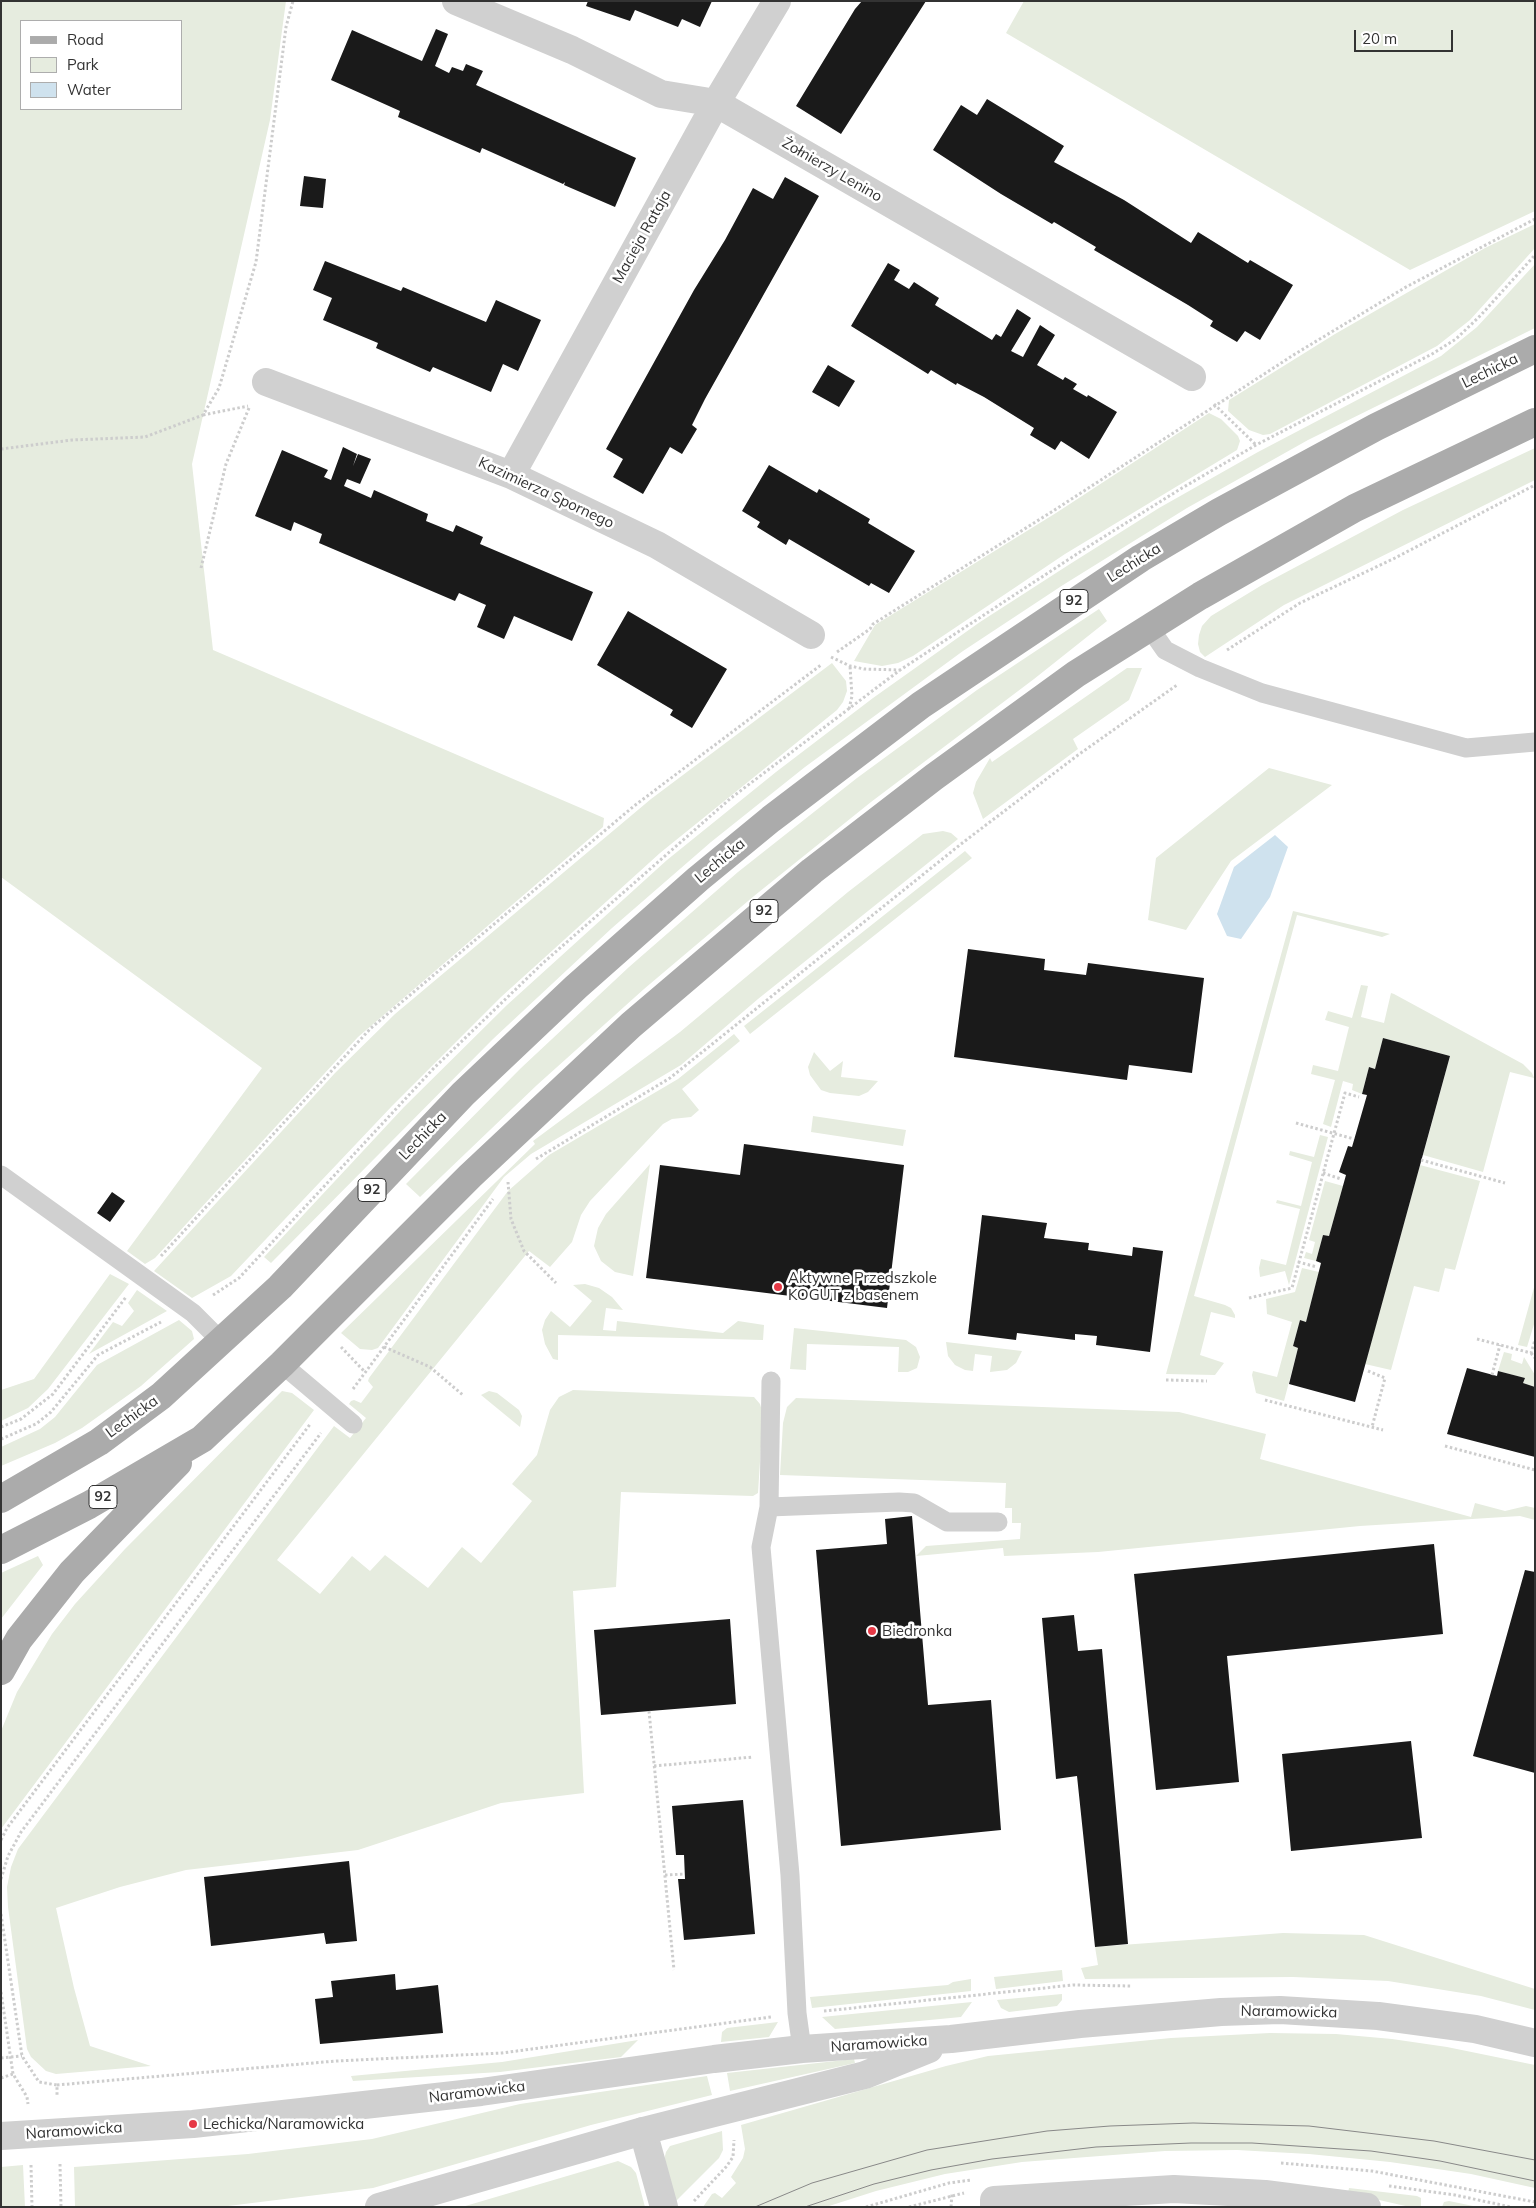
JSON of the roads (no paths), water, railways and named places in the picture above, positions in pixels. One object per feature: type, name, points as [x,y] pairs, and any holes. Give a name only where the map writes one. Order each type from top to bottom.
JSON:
[{"type":"main road","name":"Lechicka","points":[[1,1499],[99,1442],[161,1396],[222,1342],[280,1286],[463,1094],[576,987],[706,873],[849,759],[977,666],[1141,558],[1219,512],[1376,427],[1535,349]]},
{"type":"main road","name":"92","points":[[1,1550],[89,1505],[202,1439],[282,1364],[533,1115],[631,1025],[720,947],[812,871],[934,777],[1076,674],[1149,627],[1244,570],[1410,480],[1535,422]]},
{"type":"main road","points":[[1,1671],[19,1639],[72,1572],[202,1439]]},
{"type":"main road","points":[[1,1491],[30,1482]]},
{"type":"street","name":"Żołnierzy Lenino","points":[[456,1],[572,50],[661,94],[716,103],[1192,377]]},
{"type":"street","name":"Macieja Rataja","points":[[511,475],[716,103],[777,1]]},
{"type":"street","name":"Kazimierza Spornego","points":[[266,382],[511,475],[657,545],[811,635]]},
{"type":"street","name":"Naramowicka","points":[[1,2136],[193,2124],[481,2092],[714,2059],[802,2049],[951,2040],[1157,2017],[1280,2010],[1330,2012],[1417,2020],[1535,2042]]},
{"type":"street","name":"Naramowicka","points":[[379,2207],[642,2131],[865,2075],[951,2040]]},
{"type":"street","points":[[642,2131],[664,2207]]},
{"type":"street","points":[[994,2207],[994,2200],[1174,2189],[1265,2194],[1374,2196]]},
{"type":"lane","points":[[1149,627],[1165,650],[1200,668],[1262,693],[1466,748],[1535,742]]},
{"type":"lane","points":[[1,1175],[192,1313],[222,1342]]},
{"type":"lane","points":[[282,1364],[353,1424]]},
{"type":"lane","points":[[771,1381],[769,1507],[761,1547],[790,1875],[797,2013],[802,2049]]},
{"type":"lane","points":[[769,1507],[899,1502],[914,1503],[947,1522],[998,1522]]},
{"type":"water","points":[[1275,835],[1288,847],[1270,897],[1241,939],[1227,936],[1217,914],[1234,867]]},
{"type":"tram line","points":[[755,2207],[812,2183],[927,2150],[1047,2131],[1110,2126],[1193,2123],[1309,2126],[1434,2141],[1535,2160]]},
{"type":"tram line","points":[[805,2207],[874,2184],[931,2170],[992,2159],[1096,2147],[1191,2143],[1252,2143],[1371,2151],[1440,2161],[1535,2181]]},
{"type":"place","name":"Aktywne Przedszkole KOGUT z basenem","points":[[778,1287]]},
{"type":"place","name":"Biedronka","points":[[872,1631]]},
{"type":"place","name":"Lechicka/Naramowicka","points":[[193,2124]]}]
